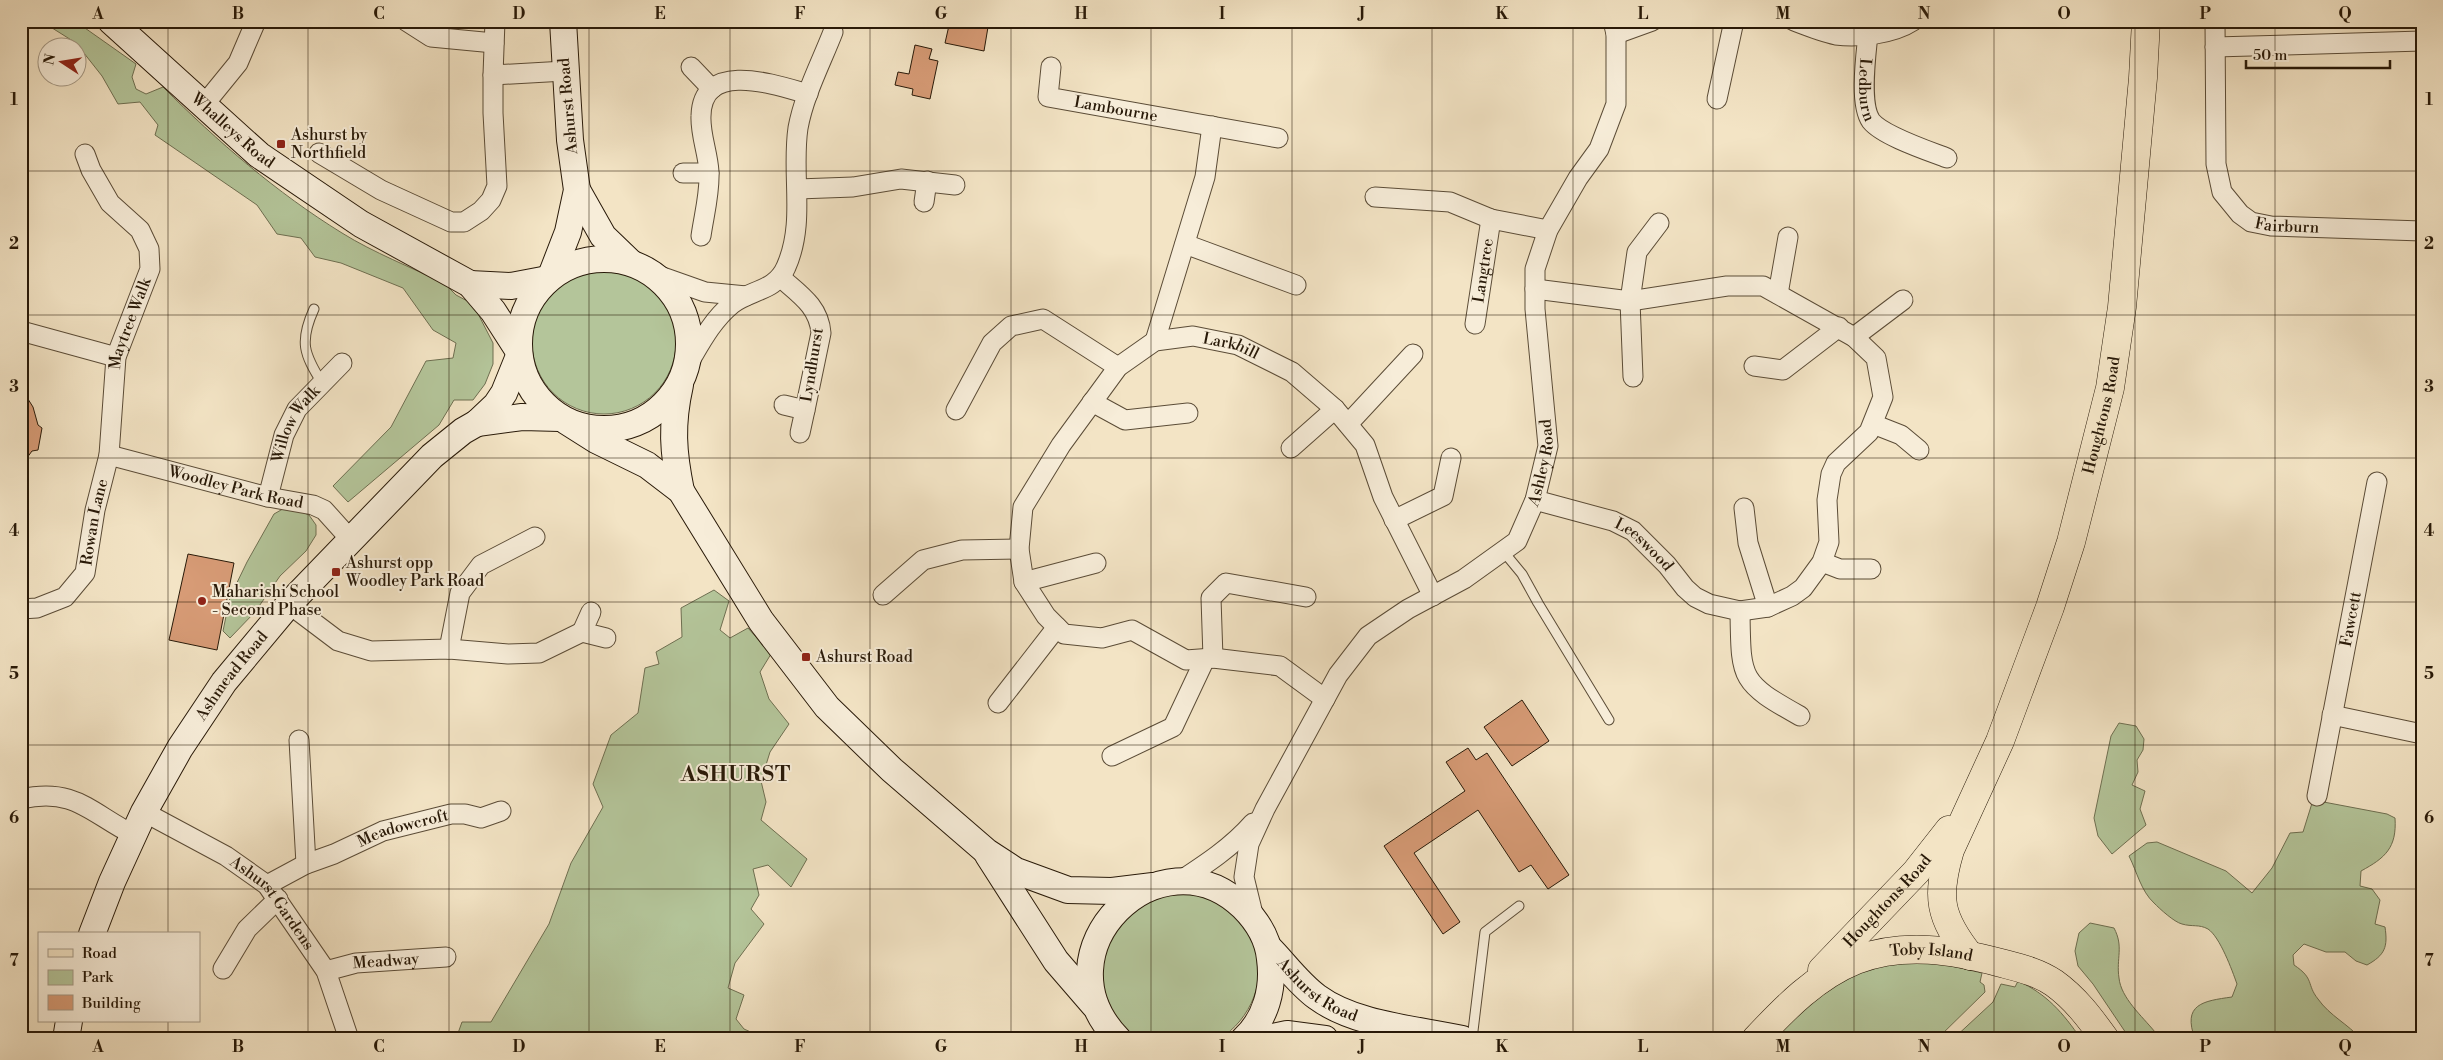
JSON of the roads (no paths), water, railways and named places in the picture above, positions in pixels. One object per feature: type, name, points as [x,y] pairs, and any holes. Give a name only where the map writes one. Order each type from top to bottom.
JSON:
[{"type":"main road","name":"Houghtons Road","points":[[1982,958],[1953,934],[1944,914],[1940,893],[1943,872],[1950,850],[2021,687],[2050,607],[2071,542],[2110,388],[2122,307],[2143,78],[2146,21]]},
{"type":"main road","name":"Houghtons Road","points":[[1788,1005],[1939,846],[1977,790]]},
{"type":"main road","name":"Toby Island","points":[[1756,1039],[1788,1005],[1827,975],[1856,961],[1883,953],[1910,949],[1938,950],[1982,958],[2024,969],[2053,982],[2067,993],[2087,1014],[2105,1039]]},
{"type":"street","name":"Whalleys Road","points":[[111,21],[152,57],[176,82],[259,155],[361,224],[470,284],[493,312],[518,353]]},
{"type":"street","points":[[203,106],[238,63],[256,21]]},
{"type":"street","points":[[406,21],[431,38],[494,43]]},
{"type":"street","points":[[319,153],[381,190],[451,222],[464,222],[481,211],[491,200],[497,186],[492,113],[495,21]]},
{"type":"street","name":"Ashurst Road","points":[[550,277],[568,232],[576,190],[565,71],[563,21]]},
{"type":"street","points":[[1614,28],[1652,21]]},
{"type":"street","points":[[1717,99],[1734,21]]},
{"type":"street","name":"Ledburn","points":[[1794,21],[1834,34],[1858,30],[1902,28],[1913,21]]},
{"type":"street","name":"Fairburn","points":[[2215,21],[2216,164],[2222,192],[2240,214],[2251,222],[2271,226],[2422,231]]},
{"type":"street","name":"Ashley Road","points":[[1254,918],[1244,878],[1249,844],[1265,809],[1338,675],[1368,636],[1408,609],[1464,580],[1518,540],[1535,500],[1548,446],[1535,309],[1535,269],[1548,230],[1578,178],[1599,149],[1616,104],[1614,28]]},
{"type":"street","name":"Ledburn","points":[[1858,30],[1864,96],[1871,121],[1891,135],[1947,158]]},
{"type":"street","points":[[563,419],[592,429],[620,428],[646,418],[667,401],[722,313],[746,296],[759,292],[780,277],[786,269],[793,247],[798,214],[798,128],[808,94],[833,32]]},
{"type":"street","points":[[2215,47],[2422,42]]},
{"type":"street","name":"Lambourne","points":[[1051,67],[1048,97],[1278,138]]},
{"type":"street","points":[[691,68],[712,89]]},
{"type":"street","points":[[493,75],[565,71]]},
{"type":"street","points":[[701,236],[709,173],[700,113],[704,100],[712,89],[729,81],[746,80],[764,82],[808,94]]},
{"type":"street","points":[[1155,341],[1205,177],[1212,126]]},
{"type":"street","name":"Maytree Walk","points":[[85,154],[91,170],[110,203],[140,230],[149,249],[150,269],[116,357],[108,455]]},
{"type":"street","points":[[683,173],[709,173]]},
{"type":"street","points":[[798,189],[853,187],[901,179],[955,185]]},
{"type":"street","points":[[924,202],[927,181]]},
{"type":"street","name":"Ashurst Road","points":[[576,190],[602,236],[630,262]]},
{"type":"street","points":[[1375,196],[1450,202],[1490,219],[1548,230]]},
{"type":"street","name":"Langtree","points":[[1475,324],[1490,219]]},
{"type":"street","points":[[1633,377],[1630,301],[1638,252],[1659,223]]},
{"type":"street","points":[[1778,294],[1788,237]]},
{"type":"street","points":[[1185,244],[1296,285]]},
{"type":"street","points":[[681,491],[647,465],[596,440],[541,402],[526,381],[518,353],[520,325],[530,300],[550,277],[577,262],[604,258],[630,262],[654,274],[706,292],[746,296]]},
{"type":"street","points":[[654,274],[672,293],[685,316],[689,342],[673,422],[672,443],[681,491],[737,586],[826,707],[892,770],[987,852],[1016,871],[1068,890],[1112,891],[1180,882],[1208,886],[1234,898],[1254,918],[1263,932],[1269,948],[1272,977],[1267,1006],[1252,1031],[1244,1039]]},
{"type":"street","name":"Whalleys Road","points":[[470,284],[511,286],[550,277]]},
{"type":"street","name":"Lyndhurst","points":[[780,277],[809,302],[816,311],[820,322],[821,333],[800,433]]},
{"type":"street","name":"Leeswood","points":[[1535,289],[1630,301],[1727,286],[1763,286],[1847,332],[1876,358],[1883,397],[1873,424],[1863,439],[1836,463],[1831,474],[1827,500],[1829,542],[1822,562],[1803,588],[1792,596],[1768,607],[1740,611],[1709,604],[1695,597],[1684,588],[1652,549],[1633,531],[1613,521],[1535,500]]},
{"type":"street","points":[[1754,366],[1783,370],[1903,300]]},
{"type":"street","points":[[956,410],[992,343],[1011,326],[1043,319],[1118,367]]},
{"type":"street","points":[[21,331],[116,357]]},
{"type":"street","name":"Larkhill","points":[[1325,699],[1280,666],[1209,658],[1186,660],[1132,630],[1102,638],[1064,634],[1046,616],[1024,582],[1019,549],[1022,508],[1061,445],[1118,367],[1155,341],[1193,336],[1238,345],[1292,372],[1334,409],[1366,444],[1383,497],[1433,596]]},
{"type":"street","name":"Ashmead Road","points":[[93,932],[139,823],[180,748],[224,682],[289,604],[432,456],[463,431],[477,423],[496,406],[504,393],[518,353]]},
{"type":"street","points":[[1348,424],[1413,354]]},
{"type":"street","name":"Willow Walk","points":[[268,497],[284,435],[297,408],[342,363]]},
{"type":"street","points":[[1092,402],[1125,420],[1188,414]]},
{"type":"street","name":"Lyndhurst","points":[[784,404],[805,410]]},
{"type":"street","points":[[1291,448],[1334,409]]},
{"type":"street","name":"Ashmead Road","points":[[477,423],[522,417],[563,419]]},
{"type":"street","points":[[1873,424],[1901,435],[1919,450]]},
{"type":"street","name":"Woodley Park Road","points":[[108,455],[268,497],[313,505],[324,510],[351,540]]},
{"type":"street","name":"Rowan Lane","points":[[21,609],[37,608],[64,597],[85,573],[108,455]]},
{"type":"street","points":[[1394,520],[1443,496],[1451,458]]},
{"type":"street","name":"Fawcett","points":[[2317,796],[2332,715],[2361,522],[2377,482]]},
{"type":"street","points":[[1744,508],[1748,543],[1768,607]]},
{"type":"street","points":[[449,649],[460,593],[481,565],[535,537]]},
{"type":"street","points":[[883,595],[923,560],[962,550],[1019,549]]},
{"type":"street","points":[[1822,562],[1840,569],[1871,569]]},
{"type":"street","points":[[1024,582],[1096,563]]},
{"type":"street","points":[[1112,756],[1173,727],[1209,658],[1211,598],[1226,582],[1306,596]]},
{"type":"street","points":[[289,604],[338,641],[371,651],[449,649],[508,654],[539,652],[582,632],[606,638]]},
{"type":"street","points":[[1740,611],[1741,650],[1747,678],[1754,688],[1800,716]]},
{"type":"street","points":[[582,632],[591,612]]},
{"type":"street","points":[[998,704],[1057,627]]},
{"type":"street","points":[[2332,715],[2422,734]]},
{"type":"street","points":[[299,740],[306,864]]},
{"type":"street","name":"Ashurst Gardens","points":[[21,799],[48,796],[81,802],[113,825],[139,823],[226,856],[273,892],[326,971],[350,1039]]},
{"type":"street","name":"Ashley Road","points":[[1180,882],[1240,838],[1265,809]]},
{"type":"street","name":"Meadowcroft","points":[[223,969],[247,929],[273,892],[306,864],[334,854],[383,832],[452,814],[465,814],[481,818],[501,812]]},
{"type":"street","points":[[987,852],[1006,886],[1056,961],[1108,1028]]},
{"type":"street","points":[[1108,1028],[1089,978],[1093,948],[1105,921],[1126,900],[1152,886]]},
{"type":"street","name":"Ashurst Road","points":[[1269,948],[1315,996],[1338,1010],[1356,1017],[1462,1039]]},
{"type":"street","name":"Meadway","points":[[326,971],[356,963],[446,957]]},
{"type":"street","points":[[66,1039],[69,1022]]},
{"type":"street","points":[[1264,1039],[1287,1034],[1325,1039]]},
{"type":"lane","points":[[314,309],[308,321],[305,345],[307,360],[322,383]]},
{"type":"lane","points":[[1503,551],[1522,574],[1609,720]]},
{"type":"lane","points":[[1472,1039],[1485,932],[1519,906]]},
{"type":"place","name":"Ashurst by Northfield","points":[[281,144]]},
{"type":"place","name":"Ashurst opp Woodley Park Road","points":[[336,572]]},
{"type":"place","name":"Maharishi School - Second Phase","points":[[202,601]]},
{"type":"place","name":"Ashurst Road","points":[[806,657]]},
{"type":"district","name":"ASHURST","points":[[736,775]]}]
